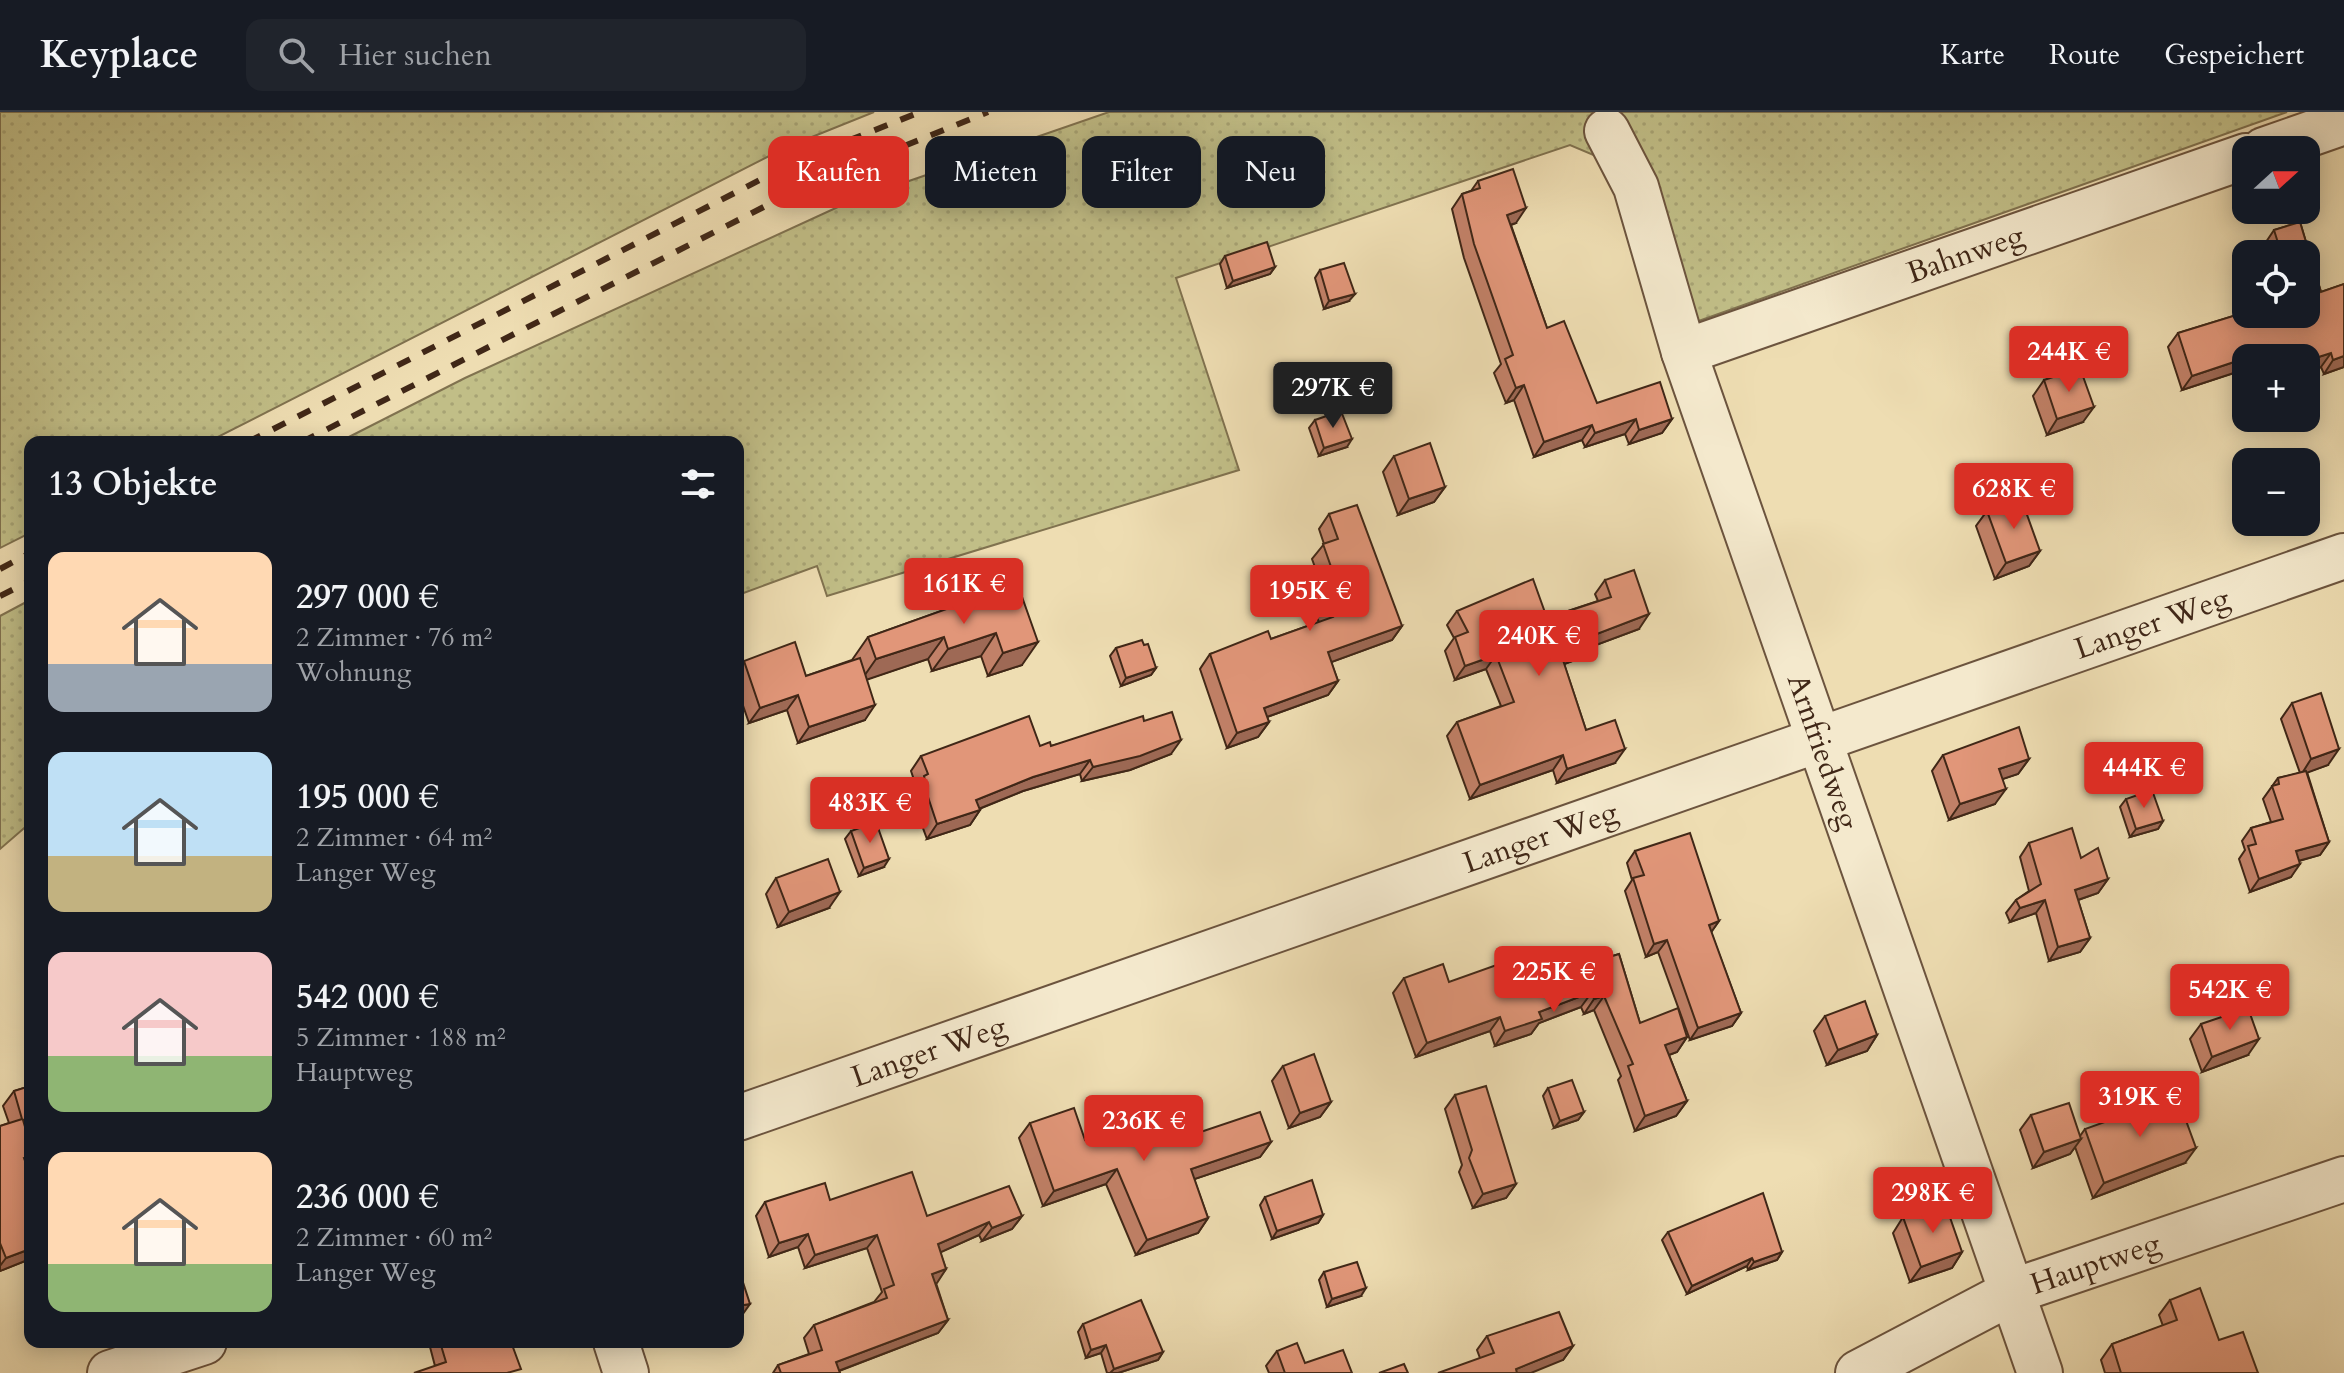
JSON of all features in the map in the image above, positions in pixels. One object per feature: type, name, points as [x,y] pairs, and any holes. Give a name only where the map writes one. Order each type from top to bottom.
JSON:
[{"type":"street","points":[[2304,136],[2344,122]]},
{"type":"street","name":"Arnfriedweg","points":[[1607,131],[1636,187],[1684,352],[2014,1291],[2040,1373]]},
{"type":"street","name":"Bahnweg","points":[[1684,352],[2232,161]]},
{"type":"street","name":"Langer Weg","points":[[744,1116],[2344,556]]},
{"type":"street","name":"Hauptweg","points":[[1858,1373],[2014,1291],[2344,1179]]},
{"type":"street","points":[[110,1373],[186,1348]]},
{"type":"street","points":[[618,1348],[626,1373]]},
{"type":"shaded area","points":[[0,112],[874,112],[814,136],[768,136],[768,157],[220,436],[24,436],[24,536],[0,548]]},
{"type":"shaded area","points":[[1109,112],[2287,112],[1693,323],[1596,156],[1570,145],[1176,278],[1239,470],[827,596],[817,566],[744,593],[744,436],[351,436],[465,378],[836,208],[909,208],[909,181],[925,175],[925,208],[1066,208],[1066,136],[1039,136]]},
{"type":"shaded area","points":[[24,603],[24,828],[0,849],[0,616]]},
{"type":"building","points":[[1513,169],[1526,208],[1507,215],[1547,328],[1564,321],[1597,403],[1660,382],[1672,419],[1639,430],[1636,419],[1595,433],[1592,425],[1544,442],[1524,385],[1516,388],[1505,359],[1513,355],[1474,244],[1462,194],[1480,188],[1478,181]]},
{"type":"building","points":[[2301,224],[2305,240],[2277,240],[2274,230]]},
{"type":"building","points":[[1267,242],[1275,267],[1233,281],[1225,256]]},
{"type":"building","points":[[1344,263],[1355,294],[1329,301],[1320,270]]},
{"type":"building","points":[[2344,284],[2344,356],[2333,360],[2331,353],[2320,357],[2320,344],[2232,344],[2232,363],[2192,376],[2178,333],[2232,316],[2232,328],[2320,328],[2320,289],[2321,292]]},
{"type":"building","points":[[2080,368],[2094,407],[2057,419],[2044,380]]},
{"type":"building","points":[[1341,411],[1352,439],[1324,448],[1315,420]]},
{"type":"building","points":[[1430,443],[1445,487],[1409,499],[1394,456]]},
{"type":"building","points":[[2021,498],[2040,551],[2006,563],[1987,511]]},
{"type":"building","points":[[1357,505],[1402,626],[1328,652],[1338,681],[1264,708],[1269,722],[1237,733],[1210,654],[1268,631],[1271,639],[1333,617],[1327,603],[1342,598],[1323,544],[1338,539],[1329,514]]},
{"type":"building","points":[[1634,570],[1649,614],[1586,638],[1588,645],[1561,654],[1586,730],[1615,720],[1625,749],[1567,769],[1563,755],[1480,785],[1457,722],[1514,702],[1496,655],[1465,666],[1455,637],[1468,632],[1457,611],[1533,579],[1547,618],[1611,597],[1605,580]]},
{"type":"building","points":[[1008,587],[1011,598],[1021,594],[1038,642],[1003,653],[996,633],[948,649],[944,637],[876,659],[868,637]]},
{"type":"building","points":[[1142,640],[1144,645],[1148,644],[1156,668],[1126,678],[1116,648]]},
{"type":"building","points":[[795,642],[806,676],[860,658],[875,705],[809,727],[798,695],[760,708],[744,661]]},
{"type":"building","points":[[2321,693],[2339,749],[2311,759],[2292,703]]},
{"type":"building","points":[[1172,712],[1181,740],[1140,756],[1093,767],[1090,760],[1033,777],[976,800],[980,810],[937,824],[924,776],[928,774],[921,756],[1029,716],[1040,746],[1050,742],[1051,746],[1143,716],[1144,721]]},
{"type":"building","points":[[2019,727],[2029,759],[1999,769],[2006,789],[1960,804],[1943,755]]},
{"type":"building","points":[[2306,771],[2329,842],[2296,851],[2300,864],[2259,879],[2248,846],[2256,844],[2251,828],[2283,819],[2272,786],[2279,784],[2278,778]]},
{"type":"building","points":[[2152,790],[2163,821],[2136,829],[2126,799]]},
{"type":"building","points":[[876,822],[889,859],[864,868],[851,831]]},
{"type":"building","points":[[2072,828],[2081,858],[2098,848],[2108,879],[2075,890],[2090,938],[2058,947],[2045,900],[2020,908],[2016,900],[2041,884],[2029,843]]},
{"type":"building","points":[[1690,833],[1719,921],[1709,925],[1741,1013],[1698,1028],[1667,940],[1654,944],[1633,878],[1644,875],[1635,851]]},
{"type":"building","points":[[828,859],[840,892],[789,912],[776,878]]},
{"type":"building","points":[[1619,954],[1640,1023],[1678,1008],[1687,1037],[1665,1045],[1687,1101],[1645,1116],[1628,1066],[1633,1064],[1604,996],[1594,999],[1592,992],[1539,1012],[1542,1019],[1505,1031],[1500,1017],[1427,1043],[1404,978],[1443,964],[1449,982],[1519,957],[1528,982]]},
{"type":"building","points":[[1865,1001],[1877,1035],[1838,1050],[1825,1016]]},
{"type":"building","points":[[2248,1008],[2259,1039],[2212,1057],[2201,1024]]},
{"type":"building","points":[[1314,1054],[1331,1102],[1300,1113],[1283,1066]]},
{"type":"building","points":[[1572,1080],[1584,1112],[1560,1121],[1548,1088]]},
{"type":"building","points":[[1486,1086],[1516,1184],[1483,1194],[1469,1158],[1472,1150],[1455,1095]]},
{"type":"building","points":[[24,1088],[24,1251],[6,1258],[0,1243],[0,1126],[22,1119],[14,1091]]},
{"type":"building","points":[[2177,1096],[2196,1148],[2104,1183],[2085,1129]]},
{"type":"building","points":[[2069,1103],[2081,1139],[2044,1152],[2031,1115]]},
{"type":"building","points":[[1074,1108],[1085,1140],[1152,1117],[1162,1145],[1260,1112],[1271,1142],[1191,1169],[1208,1218],[1147,1240],[1117,1169],[1054,1191],[1030,1123]]},
{"type":"building","points":[[912,1172],[927,1216],[1009,1186],[1022,1216],[992,1228],[989,1222],[938,1244],[946,1269],[932,1274],[948,1320],[836,1362],[840,1373],[781,1373],[778,1365],[822,1350],[814,1325],[887,1298],[884,1289],[894,1285],[877,1235],[815,1255],[808,1234],[779,1243],[765,1202],[825,1183],[830,1200]]},
{"type":"building","points":[[1312,1180],[1323,1215],[1277,1231],[1265,1197]]},
{"type":"building","points":[[1763,1193],[1782,1252],[1754,1262],[1752,1258],[1692,1286],[1668,1232]]},
{"type":"building","points":[[1945,1203],[1962,1252],[1921,1267],[1903,1217]]},
{"type":"building","points":[[1357,1262],[1366,1288],[1332,1299],[1324,1272]]},
{"type":"building","points":[[744,1286],[750,1304],[744,1305]]},
{"type":"building","points":[[2200,1288],[2219,1340],[2243,1332],[2258,1373],[2121,1373],[2112,1344],[2177,1320],[2170,1300]]},
{"type":"building","points":[[1141,1300],[1163,1352],[1114,1369],[1106,1345],[1091,1350],[1083,1324]]},
{"type":"building","points":[[1559,1312],[1573,1346],[1516,1369],[1517,1373],[1438,1373],[1494,1353],[1487,1336]]},
{"type":"building","points":[[1297,1343],[1305,1363],[1343,1350],[1352,1373],[1285,1373],[1277,1351]]},
{"type":"building","points":[[442,1348],[513,1348],[521,1369],[507,1373],[414,1373],[446,1362]]},
{"type":"building","points":[[1404,1364],[1408,1373],[1379,1373]]},
{"type":"railway","points":[[260,436],[795,162],[920,112]]},
{"type":"railway","points":[[314,436],[805,186],[988,112]]},
{"type":"railway","points":[[0,569],[24,556]]},
{"type":"railway","points":[[0,596],[24,584]]}]
